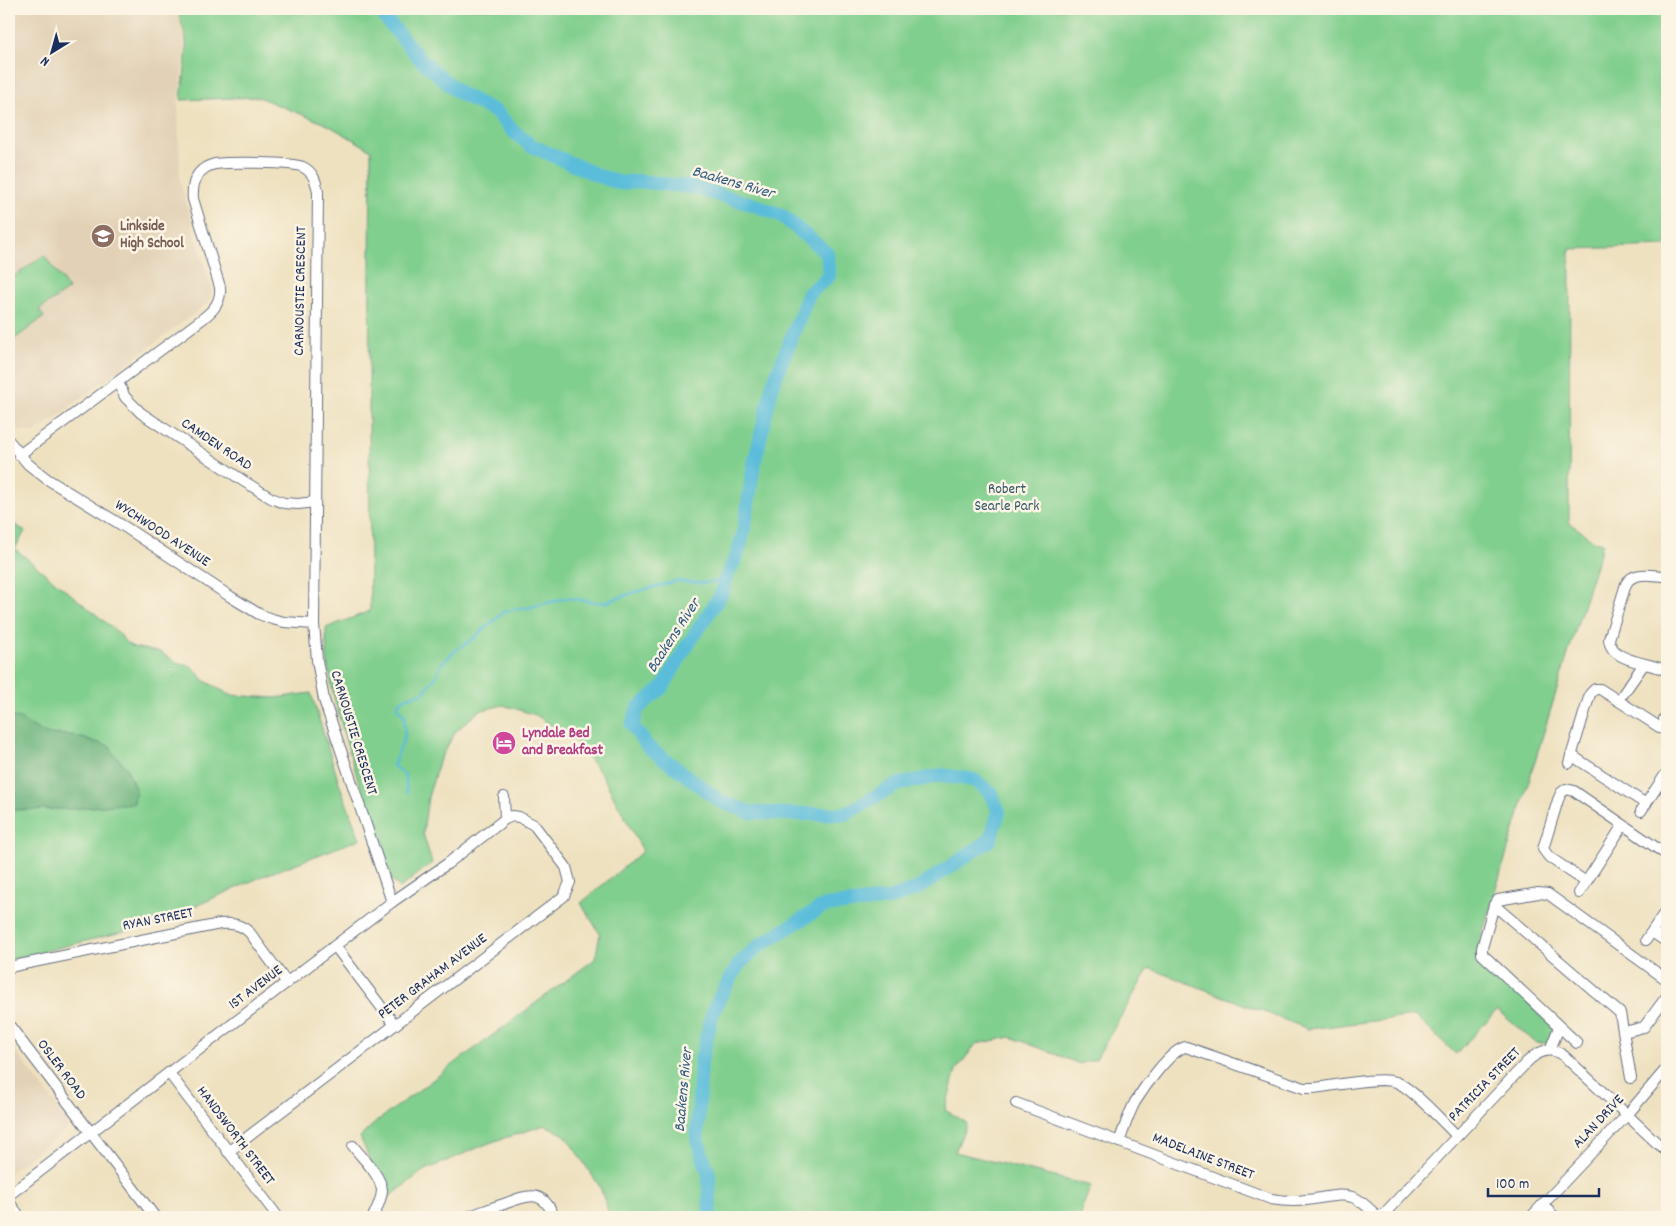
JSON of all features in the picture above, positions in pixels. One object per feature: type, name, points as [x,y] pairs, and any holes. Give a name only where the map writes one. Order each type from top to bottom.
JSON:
[{"type":"street","name":"CARNOUSTIE CRESCENT","points":[[19,455],[210,312],[219,300],[220,288],[193,198],[193,185],[200,172],[206,167],[216,164],[288,163],[304,168],[313,175],[318,192],[314,624],[317,660],[324,700],[392,902]]},
{"type":"street","name":"CAMDEN ROAD","points":[[118,382],[125,397],[141,413],[271,498],[284,503],[315,502]]},
{"type":"street","name":"WYCHWOOD AVENUE","points":[[9,441],[19,455],[47,479],[259,614],[284,622],[314,624]]},
{"type":"street","points":[[1667,576],[1637,575],[1629,578],[1609,639],[1610,645],[1615,652],[1632,661],[1655,666],[1667,672]]},
{"type":"street","points":[[1623,694],[1644,664]]},
{"type":"street","points":[[1667,732],[1600,689],[1595,689],[1590,694],[1570,759],[1643,808],[1667,772]]},
{"type":"street","points":[[1586,882],[1550,857],[1543,849],[1558,800],[1561,793],[1566,789],[1572,789],[1667,855]]},
{"type":"street","points":[[504,797],[506,819]]},
{"type":"street","name":"PETER GRAHAM AVENUE","points":[[228,1152],[560,899],[568,890],[570,882],[566,867],[534,825],[528,820],[519,817],[513,816],[506,819]]},
{"type":"street","name":"1ST AVENUE","points":[[9,1195],[392,902],[447,864],[506,819]]},
{"type":"street","points":[[1579,893],[1623,825]]},
{"type":"street","points":[[1577,1044],[1482,954],[1494,905],[1501,899],[1538,893],[1548,894],[1667,980]]},
{"type":"street","points":[[1494,905],[1618,1011],[1621,1016],[1631,1078]]},
{"type":"street","points":[[1667,909],[1649,936],[1667,942]]},
{"type":"street","name":"RYAN STREET","points":[[9,966],[201,927],[232,923],[250,933],[287,983]]},
{"type":"street","points":[[335,946],[395,1025]]},
{"type":"street","points":[[1624,1032],[1644,1027],[1667,996]]},
{"type":"street","name":"OSLER ROAD","points":[[9,1025],[155,1217]]},
{"type":"street","points":[[1559,1027],[1550,1050],[1564,1056],[1667,1150]]},
{"type":"street","points":[[1119,1142],[1136,1100],[1172,1054],[1186,1046],[1304,1088],[1382,1080],[1398,1082],[1457,1136]]},
{"type":"street","name":"PATRICIA STREET","points":[[1380,1217],[1532,1056],[1550,1050]]},
{"type":"street","name":"ALAN DRIVE","points":[[1531,1217],[1667,1068]]},
{"type":"street","name":"HANDSWORTH STREET","points":[[169,1073],[278,1217]]},
{"type":"street","name":"MADELAINE STREET","points":[[1016,1103],[1271,1199],[1305,1201],[1336,1196],[1350,1196],[1380,1217]]},
{"type":"street","points":[[353,1146],[376,1176],[381,1189],[372,1217]]},
{"type":"street","points":[[467,1217],[525,1196],[537,1197],[548,1205],[554,1217]]},
{"type":"street","points":[[9,1202],[20,1217]]},
{"type":"street","points":[[1542,1205],[1555,1217]]},
{"type":"shaded area","name":"Linkside High School","points":[[9,9],[172,9],[178,14],[183,34],[184,56],[178,103],[180,182],[212,290],[208,303],[35,433],[20,431],[9,416]]},
{"type":"shaded area","points":[[9,1043],[68,1121],[67,1129],[9,1173]]},
{"type":"green space","name":"Robert Searle Park","points":[[184,9],[1667,9],[1667,246],[1570,249],[1569,522],[1594,541],[1603,543],[1476,954],[1554,1027],[1551,1043],[1536,1043],[1497,1010],[1456,1054],[1415,1016],[1308,1029],[1149,968],[1096,1059],[1080,1064],[1011,1037],[976,1044],[956,1070],[945,1110],[967,1123],[955,1152],[1091,1186],[1080,1213],[1081,1217],[610,1217],[600,1187],[565,1135],[545,1125],[489,1143],[423,1171],[387,1199],[360,1137],[376,1122],[595,959],[600,934],[581,903],[643,851],[602,775],[575,741],[536,715],[503,705],[479,711],[456,731],[440,759],[428,797],[423,833],[432,863],[400,888],[392,880],[346,741],[332,685],[326,643],[326,628],[370,611],[371,150],[328,125],[258,97],[181,100],[186,43],[180,11]]},
{"type":"green space","points":[[44,255],[69,289],[39,310],[44,317],[9,343],[9,269],[15,276]]},
{"type":"green space","points":[[9,521],[25,531],[15,549],[120,634],[125,642],[133,647],[160,652],[177,663],[191,666],[205,681],[230,695],[275,698],[311,693],[340,786],[360,839],[263,876],[155,924],[9,960]]},
{"type":"green space","points":[[9,716],[20,719],[46,734],[72,735],[110,746],[113,753],[126,767],[136,791],[134,803],[72,809],[9,810]]},
{"type":"waterway","name":"Baakens River","points":[[381,9],[385,18],[420,59],[459,93],[496,112],[512,130],[530,145],[599,176],[620,183],[638,181],[691,187],[755,205],[782,216],[827,253],[829,276],[809,293],[773,384],[754,464],[744,531],[738,553],[725,580],[722,593],[683,652],[663,687],[638,708],[632,725],[647,746],[720,801],[749,812],[845,814],[896,785],[942,775],[974,780],[991,793],[999,812],[990,840],[917,889],[889,899],[824,906],[760,945],[739,964],[712,1015],[701,1061],[697,1140],[709,1174],[710,1217]]},
{"type":"waterway","points":[[407,793],[405,775],[393,766],[405,735],[404,715],[397,708],[399,704],[407,697],[422,694],[435,678],[442,663],[505,611],[567,598],[604,603],[677,581],[701,583],[725,580]]},
{"type":"place","name":"Linkside High School","points":[[103,236]]},
{"type":"place","name":"Lyndale Bed and Breakfast","points":[[504,743]]}]
